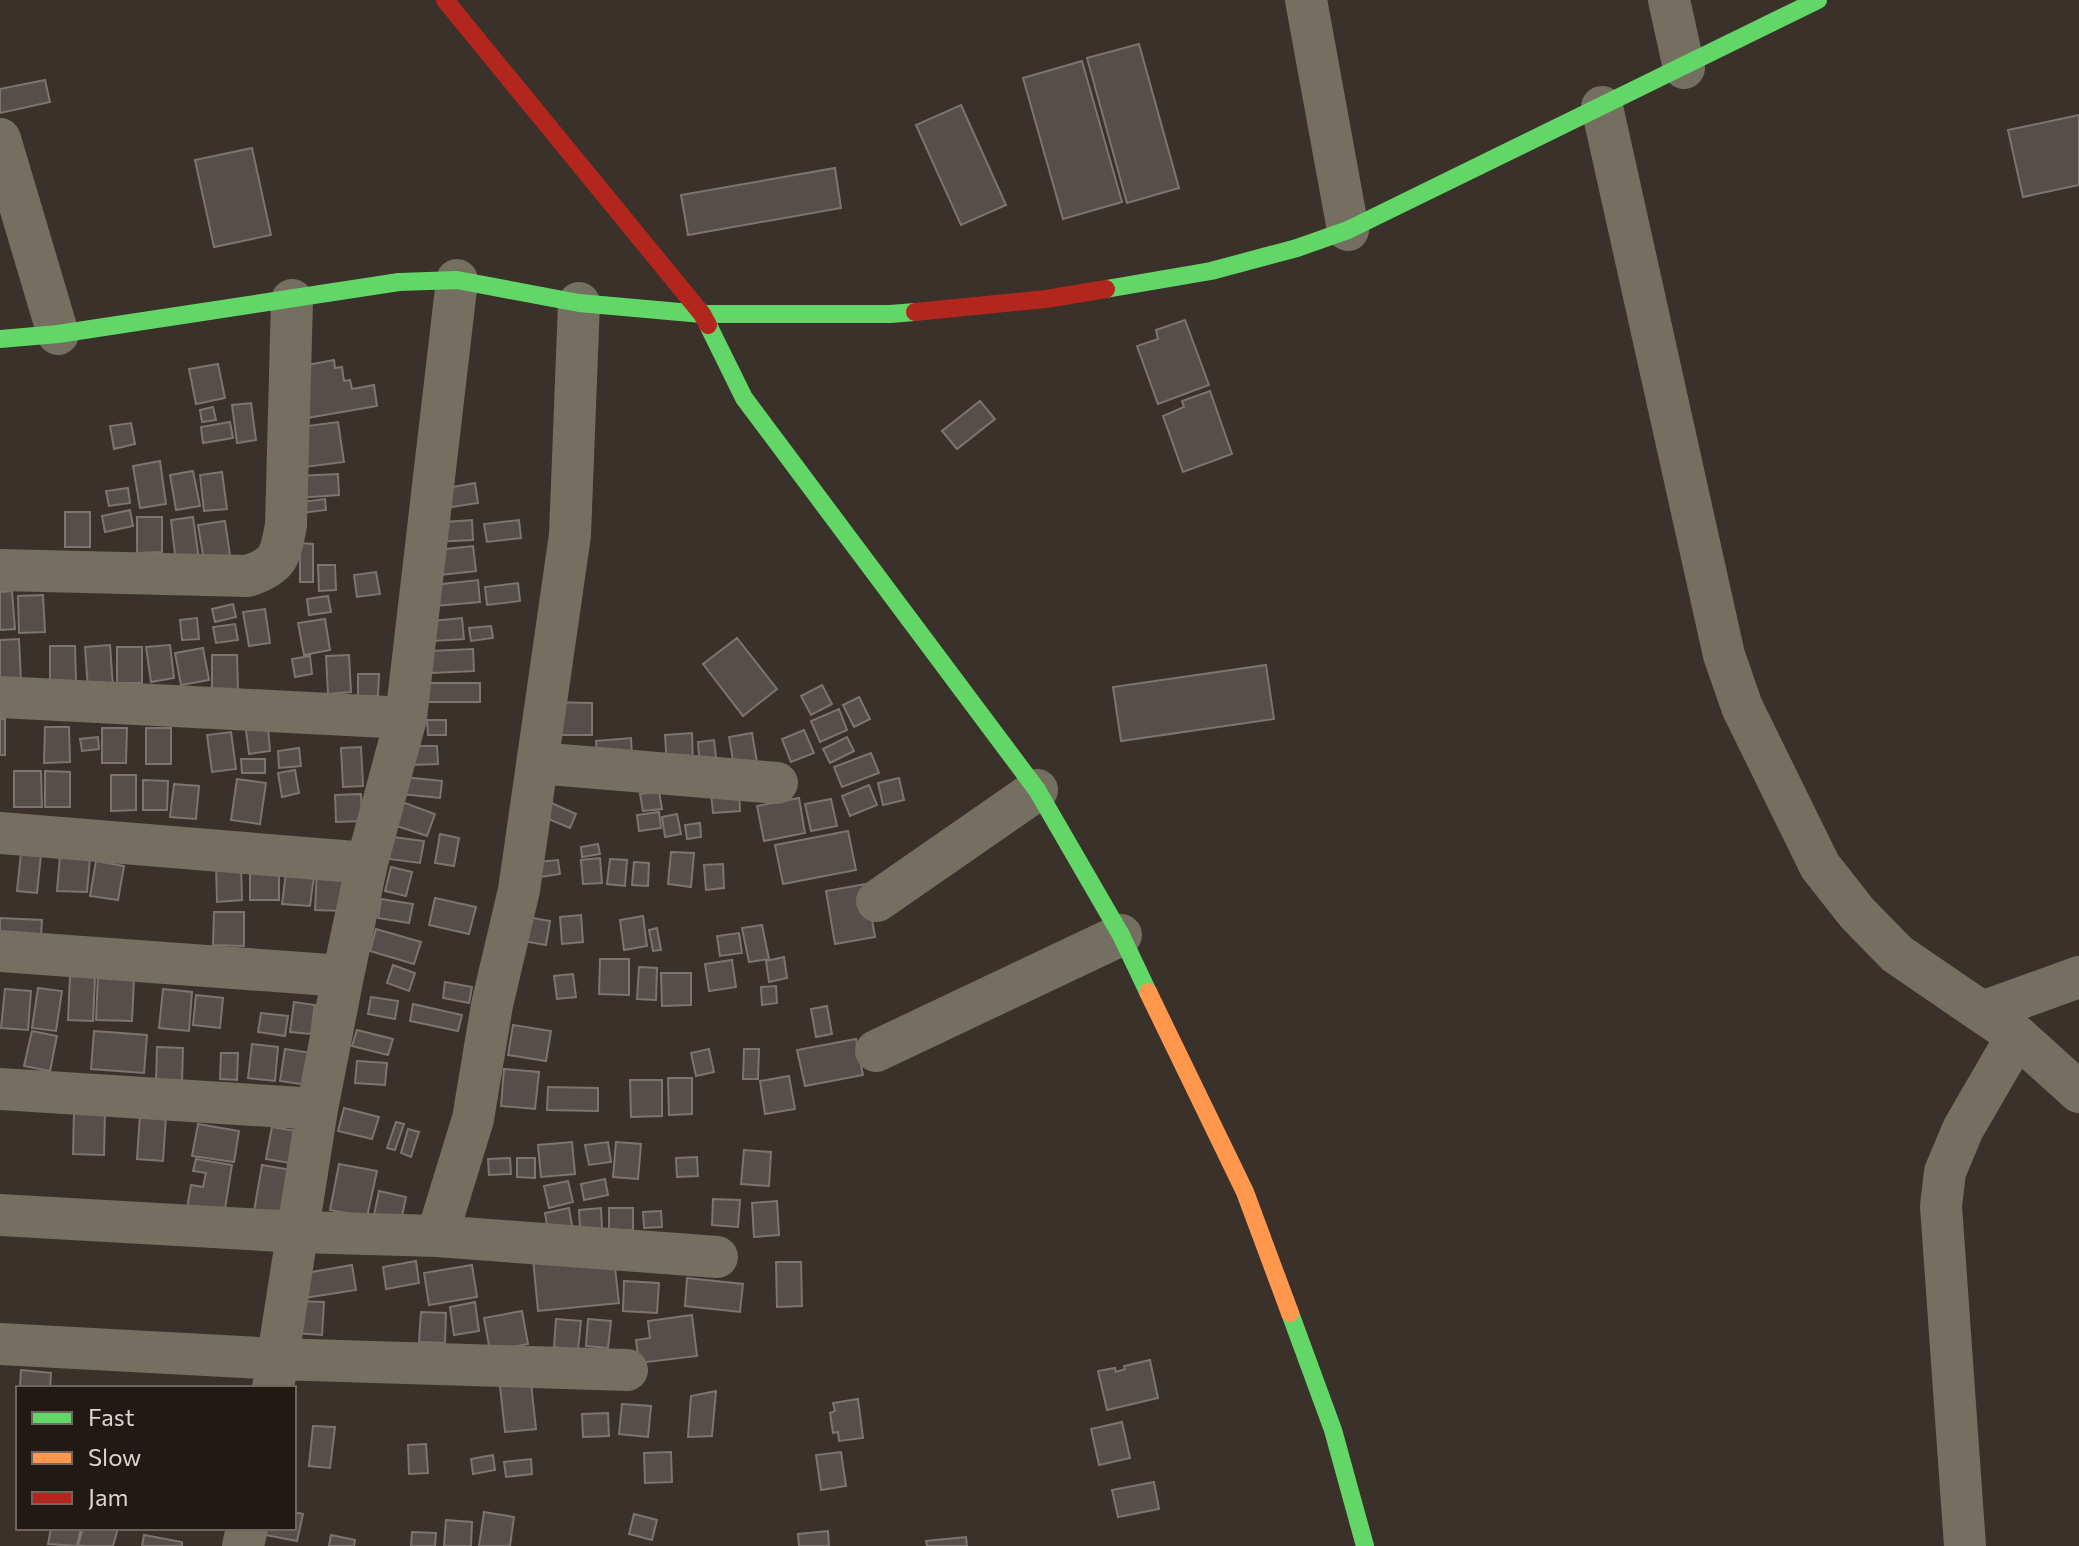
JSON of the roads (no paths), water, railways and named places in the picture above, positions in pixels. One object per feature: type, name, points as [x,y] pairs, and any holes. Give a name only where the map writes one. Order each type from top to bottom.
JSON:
[{"type":"street","points":[[445,0],[702,314],[744,398],[1037,790],[1121,935],[1245,1192],[1333,1430],[1365,1546]]},
{"type":"street","points":[[1306,0],[1348,230]]},
{"type":"street","points":[[1669,0],[1684,68]]},
{"type":"street","points":[[0,339],[58,334],[399,282],[457,280],[579,303],[702,314],[890,314],[1046,299],[1211,271],[1297,248],[1348,230],[1818,0]]},
{"type":"street","points":[[1602,107],[1724,655],[1742,707],[1820,866],[1857,913],[1897,954],[2017,1036],[2079,1092]]},
{"type":"street","points":[[0,139],[58,334]]},
{"type":"street","points":[[276,1374],[317,1109],[343,976],[367,863],[406,718],[457,280]]},
{"type":"street","points":[[0,570],[248,576],[269,569],[281,551],[286,525],[292,300]]},
{"type":"street","points":[[437,1236],[473,1119],[492,1005],[519,890],[570,535],[579,303]]},
{"type":"street","points":[[0,697],[406,718]]},
{"type":"street","points":[[537,763],[777,783]]},
{"type":"street","points":[[877,901],[1037,790]]},
{"type":"street","points":[[0,833],[367,863]]},
{"type":"street","points":[[876,1051],[1121,935]]},
{"type":"street","points":[[0,951],[343,976]]},
{"type":"street","points":[[1982,1012],[2079,977]]},
{"type":"street","points":[[1965,1546],[1941,1206],[1945,1172],[1963,1129],[2017,1036]]},
{"type":"street","points":[[0,1089],[317,1109]]},
{"type":"street","points":[[0,1215],[299,1232],[437,1236],[717,1257]]},
{"type":"street","points":[[0,1344],[276,1374],[627,1370]]}]
